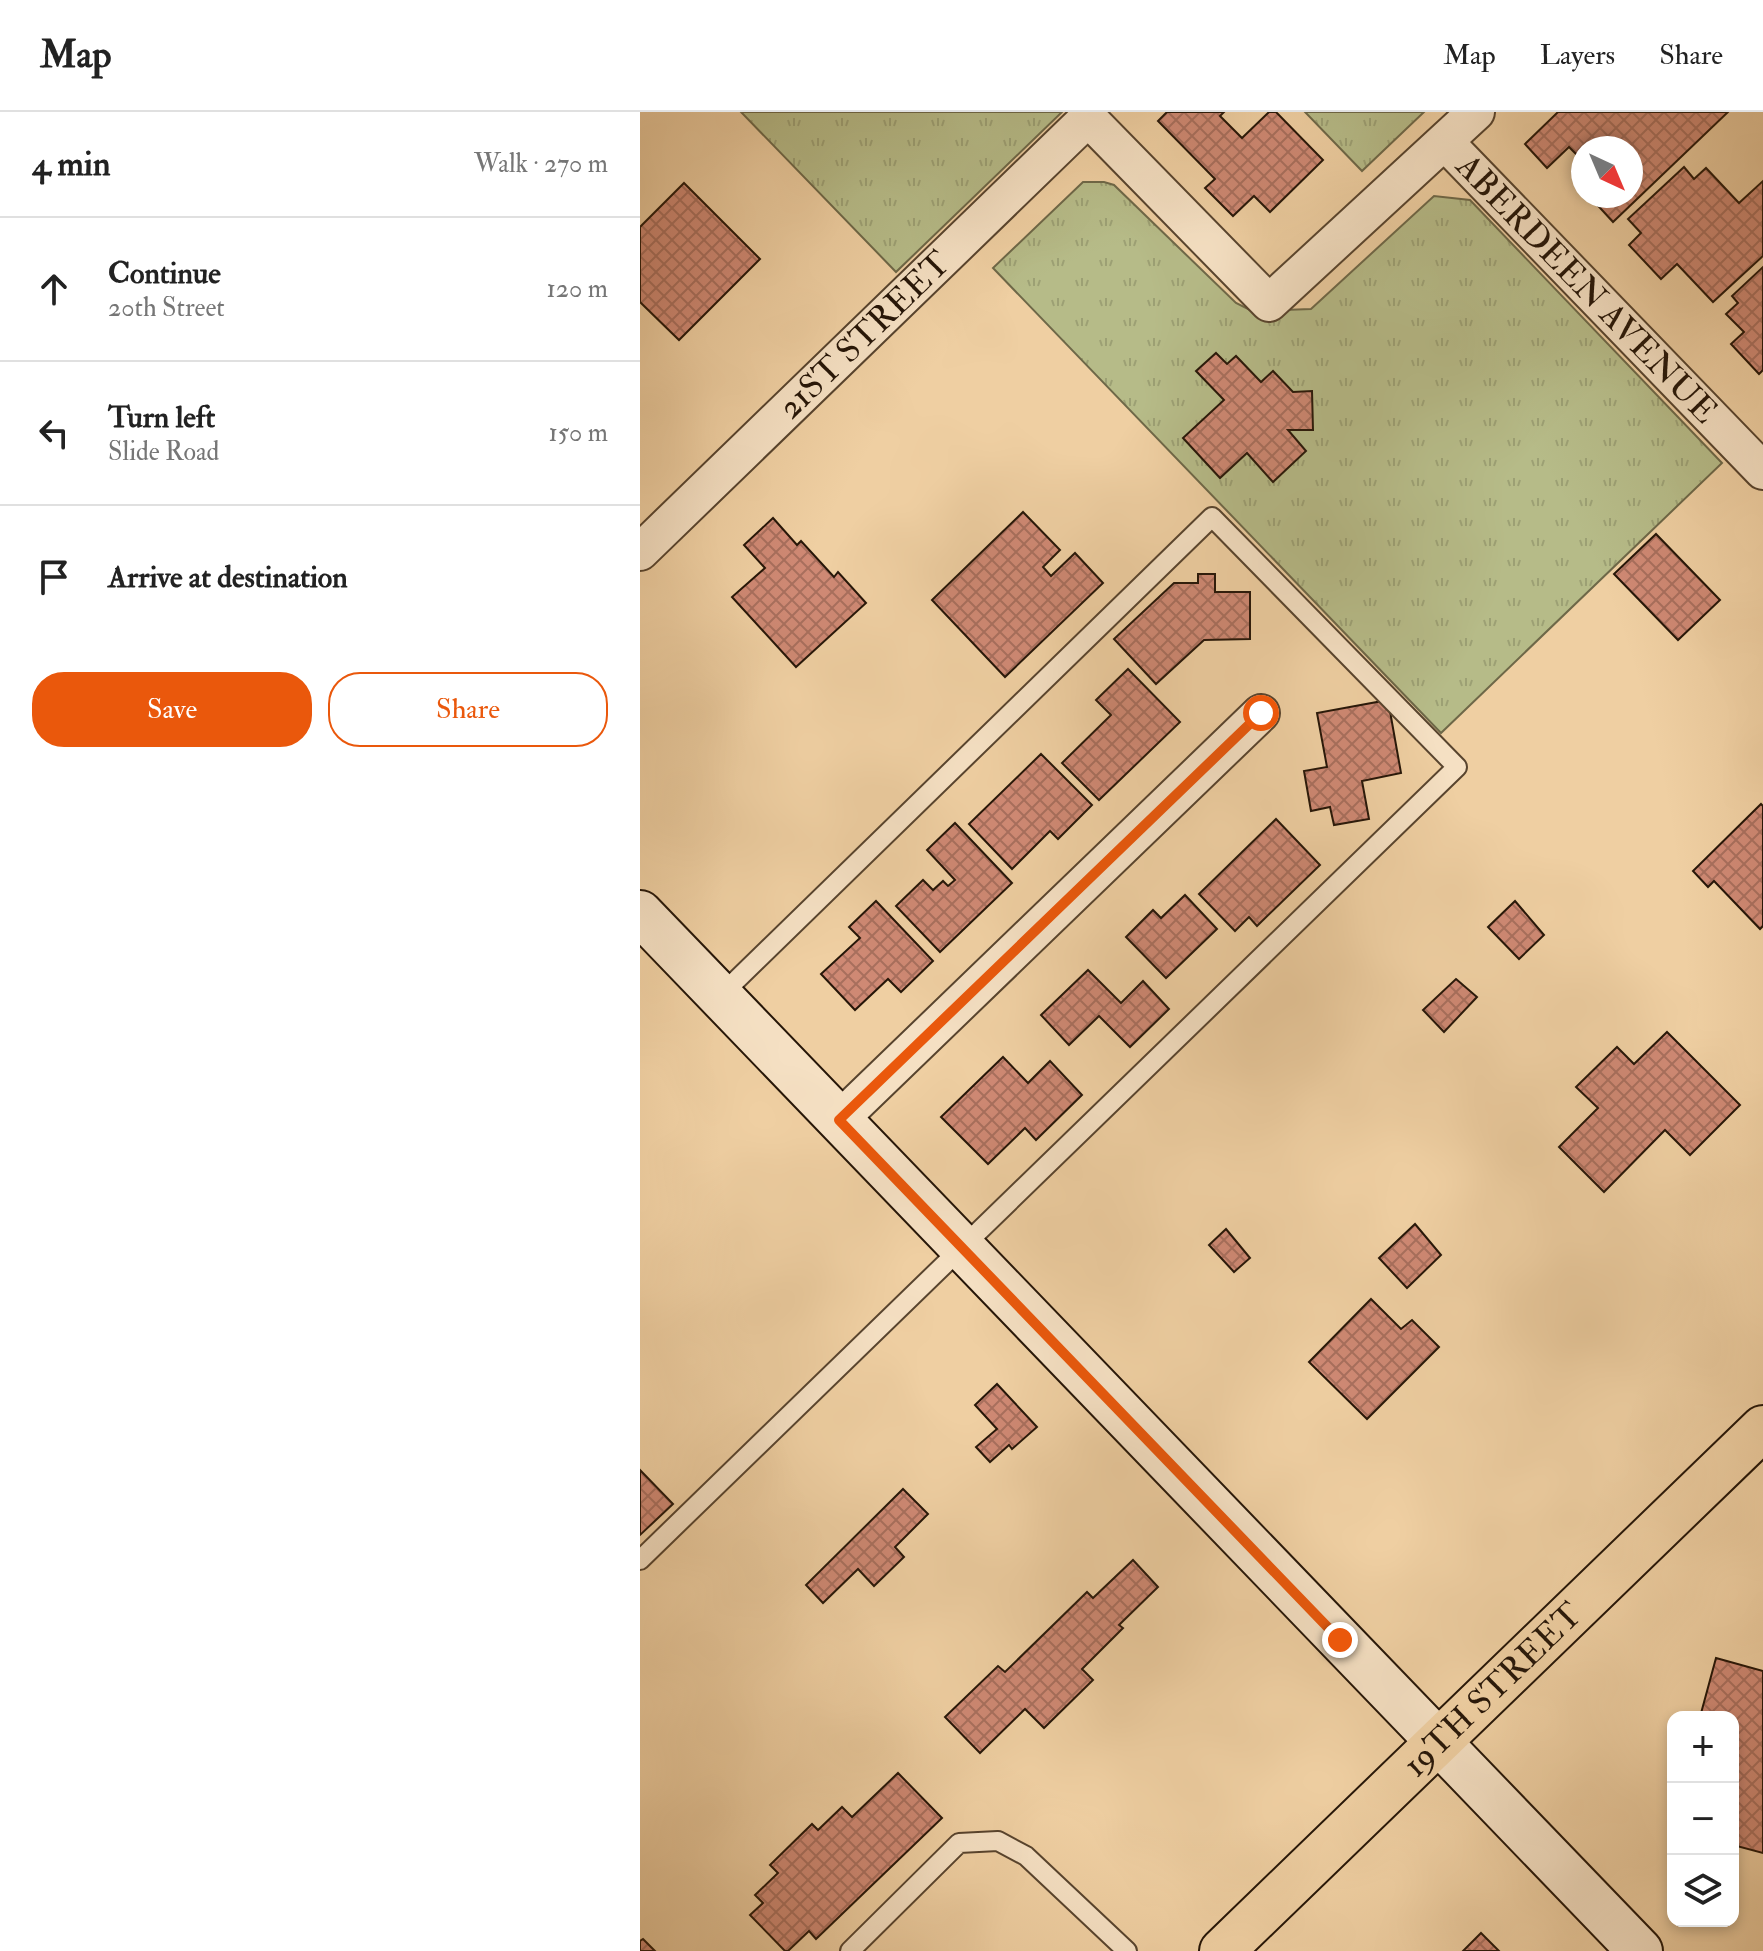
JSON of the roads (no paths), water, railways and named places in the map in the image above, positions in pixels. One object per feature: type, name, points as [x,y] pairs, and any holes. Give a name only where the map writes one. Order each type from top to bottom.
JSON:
[{"type":"main road","points":[[640,913],[1640,1951]]},
{"type":"main road","name":"19TH STREET","points":[[1222,1951],[1763,1428]]},
{"type":"street","points":[[1091,115],[1269,303],[1476,112]]},
{"type":"street","name":"21ST STREET","points":[[640,552],[1091,115]]},
{"type":"street","name":"ABERDEEN AVENUE","points":[[1445,142],[1763,471]]},
{"type":"street","points":[[839,1120],[1261,713]]},
{"type":"lane","points":[[640,1560],[1457,767],[1212,517],[720,996]]},
{"type":"lane","points":[[850,1951],[959,1843],[998,1841],[1026,1856],[1127,1951]]}]
